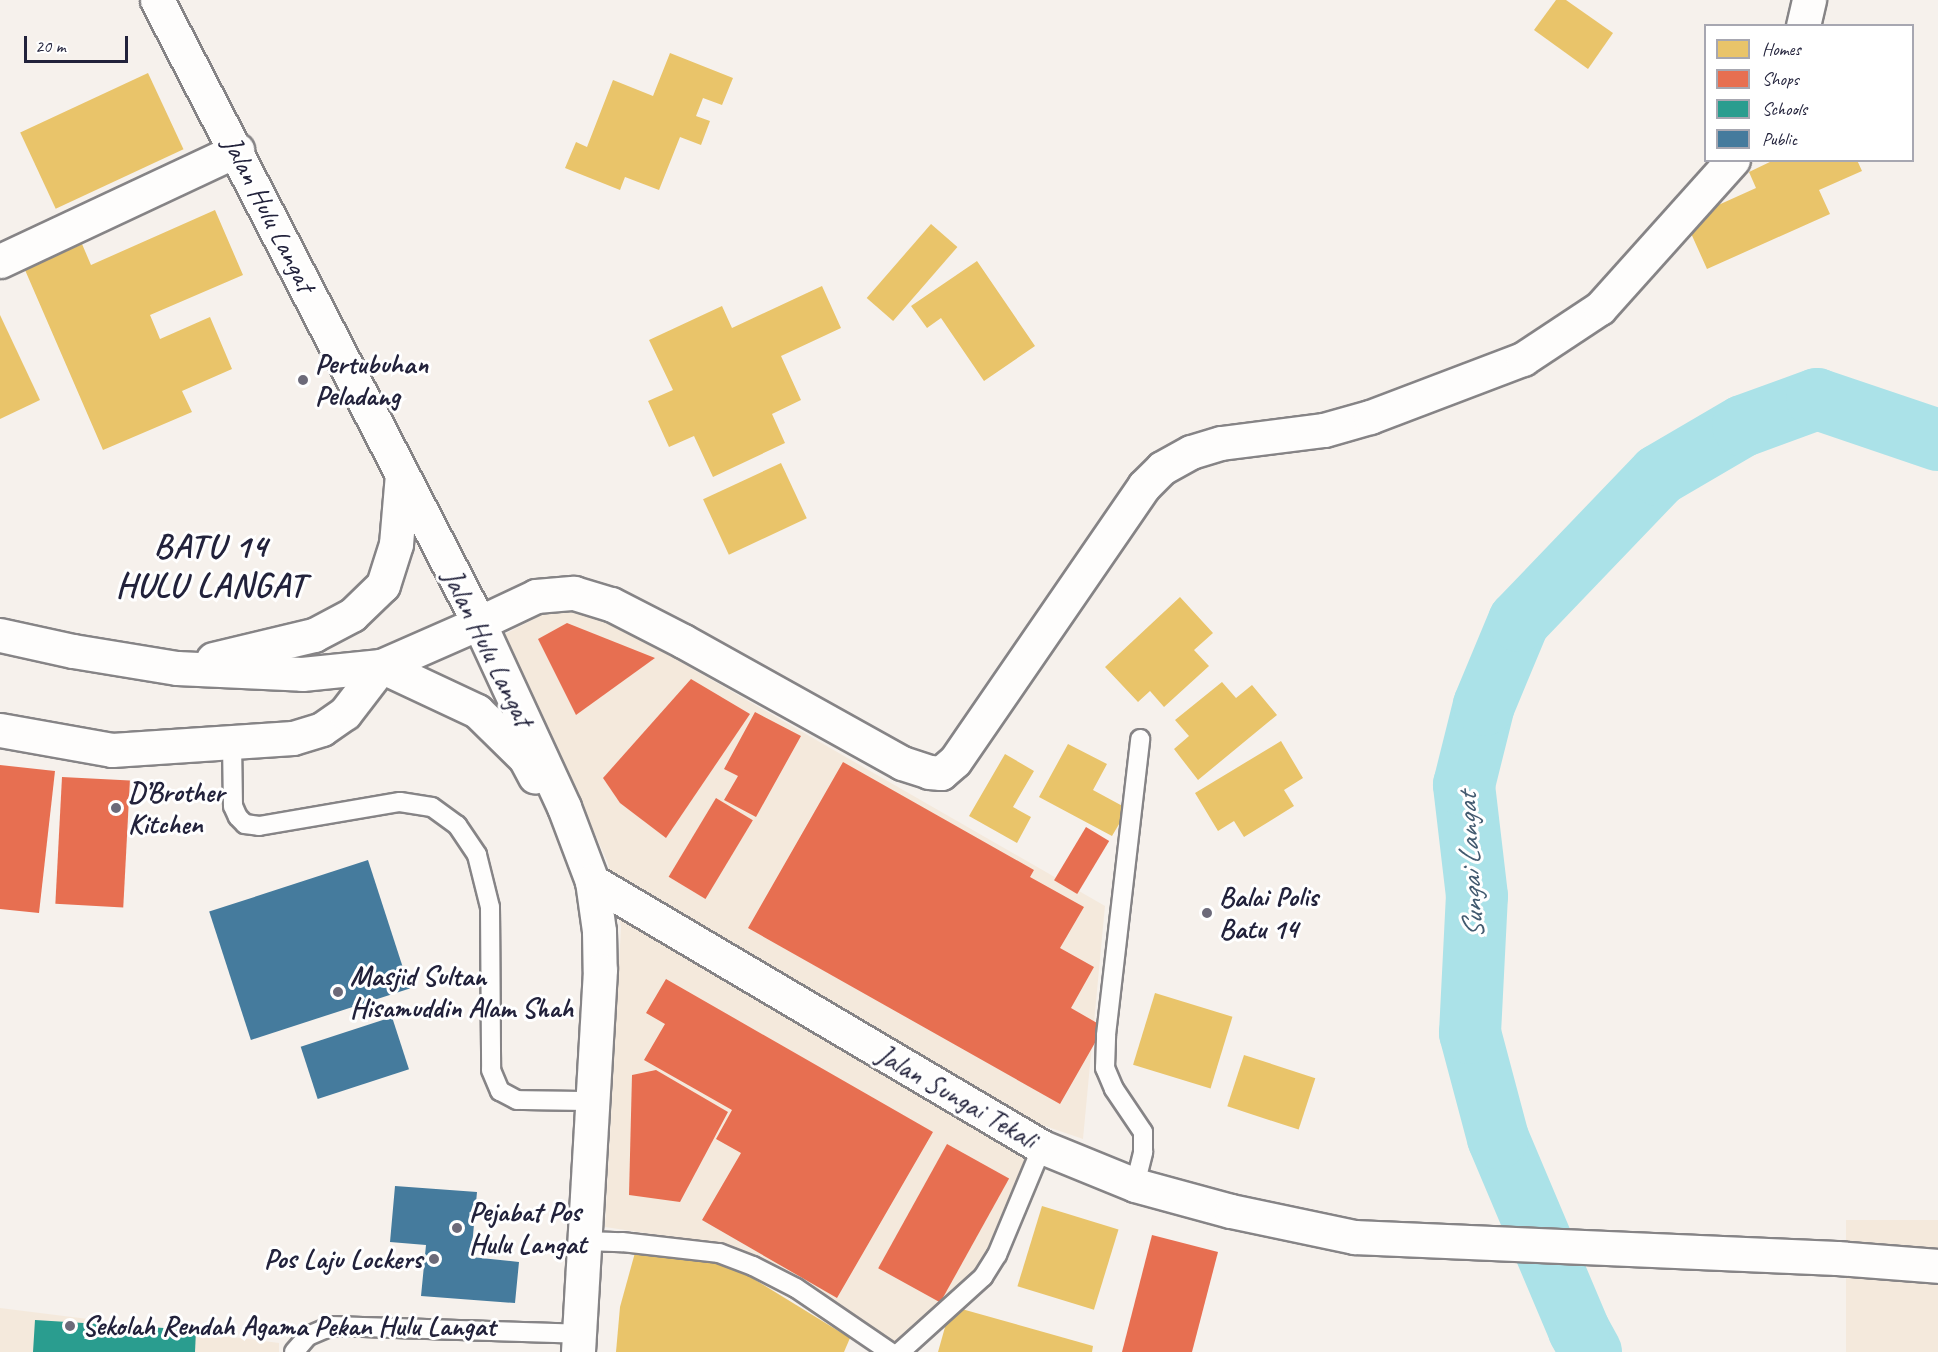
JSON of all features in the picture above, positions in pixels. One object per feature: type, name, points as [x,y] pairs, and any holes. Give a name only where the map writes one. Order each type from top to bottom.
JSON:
[{"type":"street","name":"Jalan Hulu Langat","points":[[157,0],[237,150],[479,623],[564,807],[592,881],[599,931],[600,970],[578,1343]]},
{"type":"street","points":[[1803,24],[1809,0]]},
{"type":"street","points":[[0,261],[237,150]]},
{"type":"street","points":[[0,635],[73,651],[177,668],[302,674],[381,666],[536,596],[574,593],[611,604],[683,641],[902,763],[929,772],[941,773],[954,761],[1144,486],[1162,468],[1191,452],[1221,443],[1324,430],[1370,417],[1523,359],[1600,308],[1731,162]]},
{"type":"street","points":[[177,668],[314,634],[352,615],[383,585],[396,543],[402,474]]},
{"type":"street","points":[[0,730],[112,750],[293,738],[322,729],[345,713],[381,666]]},
{"type":"street","points":[[381,666],[477,711],[525,758],[592,881]]},
{"type":"street","name":"Jalan Sungai Tekali","points":[[592,881],[1042,1147],[1135,1185],[1231,1211],[1354,1237],[1837,1258],[1938,1266]]},
{"type":"lane","points":[[1135,1185],[1143,1152],[1143,1132],[1114,1089],[1105,1068],[1106,1035],[1140,739]]},
{"type":"lane","points":[[232,743],[233,806],[238,818],[245,824],[258,826],[400,802],[432,807],[456,825],[477,855],[490,907],[491,1070],[500,1091],[517,1100],[592,1101]]},
{"type":"lane","points":[[900,1352],[983,1276],[997,1255],[1042,1147]]},
{"type":"lane","points":[[584,1241],[622,1242],[719,1252],[796,1288],[890,1352]]},
{"type":"lane","points":[[294,1352],[308,1336],[331,1326],[578,1343]]},
{"type":"shaded area","points":[[559,606],[604,618],[1105,906],[1083,1139],[1045,1126],[984,1263],[896,1346],[803,1284],[725,1245],[605,1227],[621,927],[608,863],[505,634]]},
{"type":"shaded area","points":[[1846,1220],[1938,1220],[1938,1352],[1846,1352]]},
{"type":"shaded area","name":"Sekolah Rendah Agama Pekan Hulu Langat","points":[[0,1308],[279,1343],[279,1352],[0,1352]]},
{"type":"building: Homes","points":[[1556,0],[1566,0],[1613,33],[1588,69],[1534,30]]},
{"type":"building: Homes","points":[[670,53],[733,78],[722,105],[703,98],[696,116],[710,121],[701,145],[680,137],[659,190],[625,177],[620,190],[565,168],[576,142],[587,147],[613,80],[653,96]]},
{"type":"building: Homes","points":[[148,73],[183,149],[56,209],[20,133]]},
{"type":"building: Homes","points":[[1770,162],[1858,162],[1862,171],[1819,190],[1830,214],[1707,269],[1685,220],[1756,188],[1749,172]]},
{"type":"building: Homes","points":[[215,210],[243,275],[150,315],[160,339],[210,317],[232,369],[182,391],[192,412],[103,450],[25,270],[82,244],[91,265]]},
{"type":"building: Homes","points":[[931,224],[957,247],[893,321],[867,298]]},
{"type":"building: Homes","points":[[977,261],[1035,346],[984,381],[941,318],[927,328],[911,306]]},
{"type":"building: Homes","points":[[822,286],[841,328],[781,356],[801,400],[772,414],[785,443],[713,477],[694,436],[669,447],[648,401],[673,390],[649,340],[722,306],[732,328]]},
{"type":"building: Homes","points":[[0,315],[40,400],[0,419]]},
{"type":"building: Homes","points":[[781,463],[807,518],[729,555],[703,499]]},
{"type":"building: Homes","points":[[1180,597],[1213,633],[1194,650],[1209,666],[1164,707],[1150,691],[1138,702],[1105,667]]},
{"type":"building: Homes","points":[[1222,682],[1236,698],[1252,685],[1277,715],[1198,780],[1174,749],[1189,736],[1175,720]]},
{"type":"building: Homes","points":[[1281,741],[1303,778],[1284,790],[1294,806],[1244,837],[1234,821],[1218,831],[1195,793]]},
{"type":"building: Homes","points":[[1068,744],[1107,764],[1093,790],[1128,809],[1112,836],[1039,797]]},
{"type":"building: Homes","points":[[1005,754],[1034,771],[1013,807],[1031,817],[1017,843],[969,816]]},
{"type":"building: Homes","points":[[1155,993],[1232,1017],[1211,1088],[1133,1065]]},
{"type":"building: Homes","points":[[1244,1055],[1315,1078],[1299,1130],[1227,1106]]},
{"type":"building: Homes","points":[[1042,1206],[1119,1229],[1094,1310],[1017,1286]]},
{"type":"building: Homes","points":[[636,1249],[726,1262],[850,1338],[844,1352],[616,1352],[620,1307]]},
{"type":"building: Homes","points":[[951,1306],[1093,1346],[1092,1352],[938,1352]]},
{"type":"building: Shops","points":[[567,623],[655,658],[576,715],[538,639]]},
{"type":"building: Shops","points":[[691,679],[750,714],[666,838],[620,803],[603,778]]},
{"type":"building: Shops","points":[[755,712],[801,736],[756,817],[724,800],[738,776],[724,769]]},
{"type":"building: Shops","points":[[843,762],[1034,870],[1030,877],[1084,907],[1060,948],[1094,967],[1071,1008],[1104,1027],[1060,1104],[748,928]]},
{"type":"building: Shops","points":[[0,765],[55,771],[39,913],[0,909]]},
{"type":"building: Shops","points":[[62,777],[130,781],[123,907],[55,904]]},
{"type":"building: Shops","points":[[716,798],[753,820],[705,899],[669,877]]},
{"type":"building: Shops","points":[[1086,827],[1109,841],[1077,894],[1054,880]]},
{"type":"building: Shops","points":[[666,979],[933,1132],[837,1298],[702,1220],[741,1153],[716,1139],[732,1110],[644,1060],[665,1024],[646,1013]]},
{"type":"building: Shops","points":[[656,1070],[728,1112],[680,1202],[629,1195],[632,1075]]},
{"type":"building: Shops","points":[[947,1144],[1009,1178],[940,1303],[878,1268]]},
{"type":"building: Shops","points":[[1152,1235],[1218,1252],[1192,1352],[1122,1352]]},
{"type":"building: Schools","points":[[35,1320],[196,1330],[195,1352],[33,1352]]},
{"type":"building: Public","points":[[368,860],[410,988],[251,1040],[209,912]]},
{"type":"building: Public","points":[[392,1017],[409,1069],[318,1099],[301,1047]]},
{"type":"building: Public","points":[[395,1186],[477,1192],[471,1257],[519,1262],[515,1303],[421,1296],[426,1245],[390,1242]]},
{"type":"waterway","name":"Sungai Langat","points":[[1591,1352],[1579,1330],[1498,1138],[1470,1033],[1477,896],[1464,785],[1484,705],[1519,621],[1659,475],[1743,426],[1817,399],[1938,440]]},
{"type":"place","name":"Pertubuhan Peladang","points":[[303,380]]},
{"type":"place","name":"D’Brother Kitchen","points":[[116,808]]},
{"type":"place","name":"Balai Polis Batu 14","points":[[1207,913]]},
{"type":"place","name":"Masjid Sultan Hisamuddin Alam Shah","points":[[338,992]]},
{"type":"place","name":"Pejabat Pos Hulu Langat","points":[[457,1228]]},
{"type":"place","name":"Pos Laju Lockers","points":[[434,1259]]},
{"type":"place","name":"Sekolah Rendah Agama Pekan Hulu Langat","points":[[70,1326]]},
{"type":"district","name":"BATU 14 HULU LANGAT","points":[[211,564]]}]
